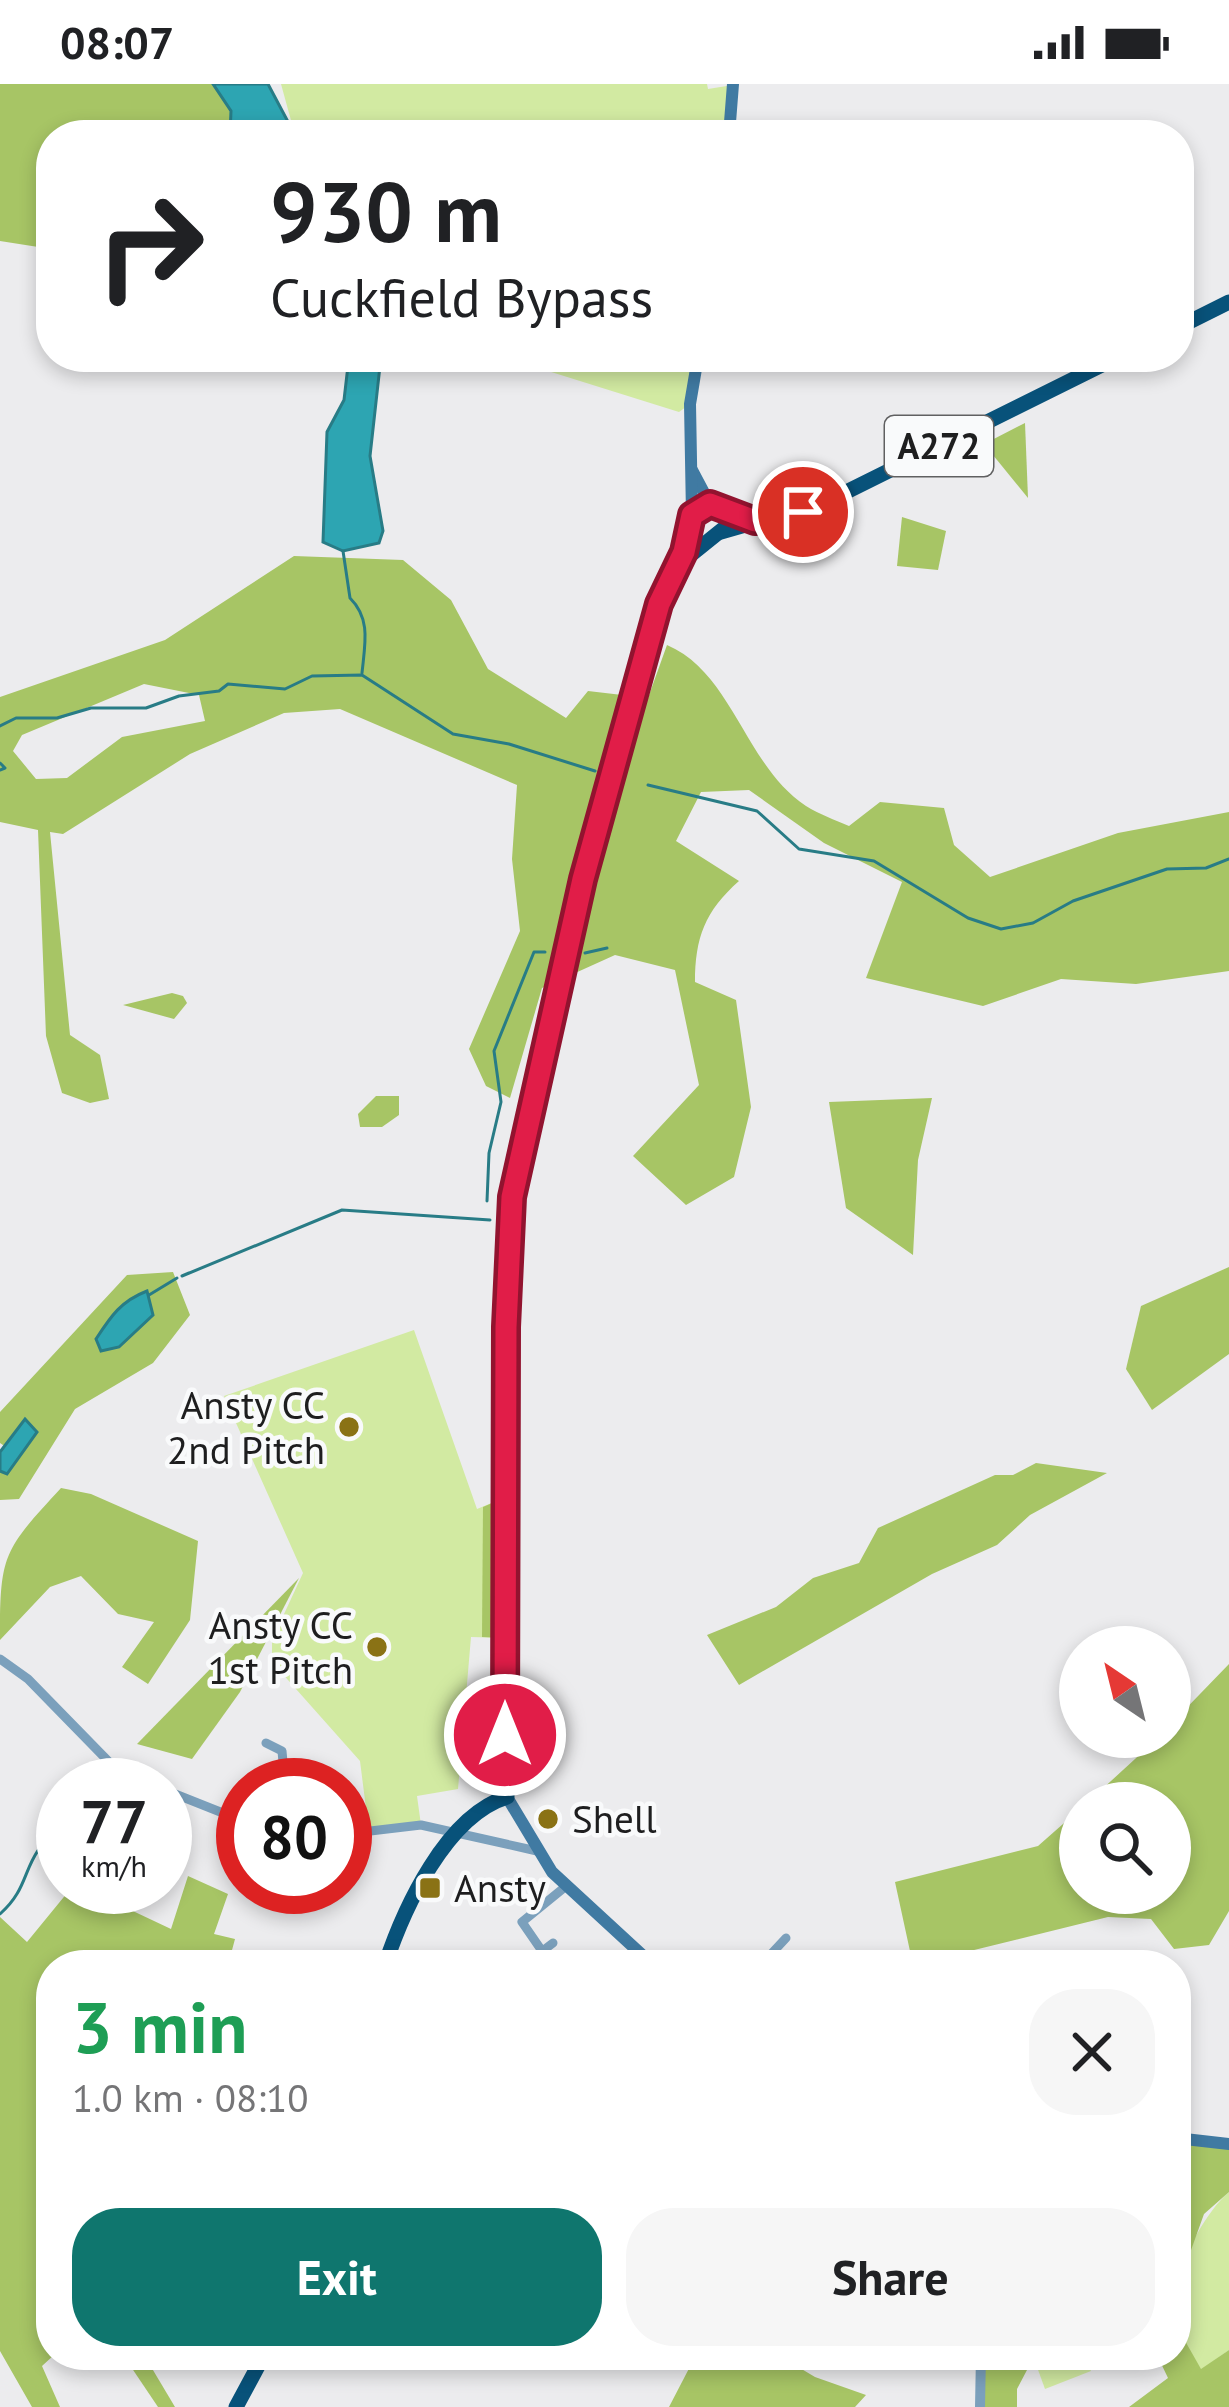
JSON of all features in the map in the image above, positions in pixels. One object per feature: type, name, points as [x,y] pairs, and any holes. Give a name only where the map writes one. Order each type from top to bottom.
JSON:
[{"type":"highway","points":[[1194,320],[1229,302]]},
{"type":"highway","name":"A272","points":[[679,564],[716,535],[826,502],[1088,372]]},
{"type":"highway","points":[[715,506],[755,521]]},
{"type":"highway","points":[[715,506],[725,523],[716,535],[692,521],[715,506]]},
{"type":"highway","name":"A272","points":[[507,1797],[506,1327],[512,1197],[583,879],[659,604],[679,564],[692,521]]},
{"type":"highway","points":[[392,1950],[418,1892],[458,1829],[482,1808],[507,1797]]},
{"type":"highway","points":[[236,2407],[256,2370]]},
{"type":"main road","points":[[730,120],[733,84]]},
{"type":"main road","points":[[692,521],[690,404],[695,372]]},
{"type":"main road","points":[[691,469],[715,506]]},
{"type":"main road","points":[[507,1797],[537,1851],[566,1887],[636,1950]]},
{"type":"main road","points":[[1191,2140],[1229,2144]]},
{"type":"street","points":[[0,1659],[28,1679],[105,1758]]},
{"type":"street","points":[[266,1742],[297,1754]]},
{"type":"street","points":[[283,1751],[283,1758]]},
{"type":"street","points":[[372,1831],[422,1825],[458,1829],[537,1851]]},
{"type":"street","points":[[541,1950],[522,1922],[566,1887]]},
{"type":"street","points":[[775,1950],[786,1938]]},
{"type":"street","points":[[543,1950],[553,1942]]},
{"type":"street","points":[[980,2407],[981,2370]]},
{"type":"green space","points":[[0,84],[213,84],[231,111],[231,120],[36,120],[36,247],[0,241]]},
{"type":"green space","points":[[281,84],[707,84],[708,89],[733,85],[730,120],[291,120]]},
{"type":"green space","points":[[551,372],[695,372],[690,404],[679,412]]},
{"type":"green space","points":[[1025,423],[1028,498],[984,444]]},
{"type":"green space","points":[[902,517],[946,531],[938,570],[897,566]]},
{"type":"green space","points":[[294,556],[403,560],[451,600],[488,669],[566,718],[588,691],[648,698],[667,645],[708,676],[768,768],[806,806],[849,826],[880,802],[944,808],[954,845],[990,877],[1118,833],[1229,812],[1229,971],[1136,984],[1061,979],[983,1006],[866,978],[902,882],[824,843],[749,790],[701,792],[676,841],[739,881],[704,926],[695,982],[736,1000],[751,1107],[734,1177],[686,1205],[633,1156],[699,1085],[675,970],[615,955],[542,988],[510,1098],[486,1086],[469,1049],[520,931],[512,859],[517,785],[340,709],[284,713],[190,754],[63,834],[50,832],[70,1035],[100,1055],[109,1099],[90,1103],[62,1093],[46,1036],[38,830],[0,822],[0,697],[165,640]],"holes":[[[144,684],[199,695],[205,721],[122,737],[67,778],[36,779],[13,751],[22,735]]]},
{"type":"green space","points":[[172,993],[183,996],[187,1003],[174,1019],[123,1005]]},
{"type":"green space","points":[[376,1096],[399,1096],[399,1115],[382,1127],[360,1127],[358,1114]]},
{"type":"green space","points":[[932,1098],[918,1160],[913,1255],[846,1208],[829,1102]]},
{"type":"green space","points":[[1229,1267],[1229,1354],[1152,1410],[1126,1369],[1141,1306]]},
{"type":"green space","points":[[173,1272],[190,1315],[153,1363],[75,1409],[19,1499],[0,1500],[0,1468],[9,1449],[0,1443],[0,1412],[127,1275]]},
{"type":"green space","points":[[414,1330],[477,1509],[506,1497],[505,1638],[471,1637],[458,1789],[417,1796],[421,1825],[372,1832],[372,1758],[357,1758],[272,1662],[272,1640],[303,1573],[224,1396]]},
{"type":"green space","points":[[1036,1463],[1107,1473],[1030,1515],[997,1545],[932,1574],[739,1685],[707,1635],[776,1607],[813,1578],[859,1563],[878,1528],[995,1475],[1013,1475]]},
{"type":"green space","points":[[61,1488],[91,1494],[198,1541],[190,1620],[148,1684],[122,1667],[154,1622],[118,1614],[81,1576],[50,1587],[0,1640],[1,1589],[9,1555]]},
{"type":"green space","points":[[506,1497],[505,1638],[482,1637],[483,1507]]},
{"type":"green space","points":[[299,1578],[240,1692],[192,1759],[137,1744]]},
{"type":"green space","points":[[1229,1664],[1229,1911],[1209,1945],[1174,1949],[1151,1919],[1108,1917],[974,1950],[910,1950],[895,1882],[1038,1846],[1059,1828],[1059,1914],[1191,1914],[1191,1782],[1110,1782],[1136,1758],[1191,1758],[1191,1703]]},
{"type":"green space","points":[[192,1878],[216,1889],[216,1914],[221,1914],[214,1934],[235,1939],[232,1950],[36,1950],[36,2370],[44,2370],[60,2407],[32,2407],[0,2351],[0,1917],[27,1942],[50,1914],[139,1914],[171,1929],[176,1914],[192,1914]]},
{"type":"green space","points":[[1191,2140],[1229,2144],[1229,2192],[1204,2214],[1191,2250]]},
{"type":"green space","points":[[1229,2192],[1229,2350],[1201,2370],[1191,2354],[1191,2247]]},
{"type":"green space","points":[[1229,2350],[1229,2407],[1129,2407],[1168,2378],[1164,2370],[1191,2370],[1191,2351],[1201,2369]]},
{"type":"green space","points":[[133,2370],[153,2370],[175,2407],[158,2407]]},
{"type":"green space","points":[[688,2370],[803,2370],[866,2395],[855,2407],[669,2407]]},
{"type":"green space","points":[[979,2370],[1027,2370],[1017,2389],[1017,2407],[976,2407]]},
{"type":"green space","points":[[1038,2370],[1091,2371],[1045,2389]]},
{"type":"water","points":[[213,84],[268,84],[287,120],[231,120],[231,111]]},
{"type":"water","points":[[347,372],[379,372],[370,456],[383,531],[379,543],[343,551],[323,542],[327,432],[344,400]]},
{"type":"water","points":[[147,1291],[153,1315],[119,1347],[101,1351],[96,1339],[112,1316]]},
{"type":"water","points":[[25,1419],[37,1432],[7,1474],[0,1471],[0,1452]]},
{"type":"waterway","points":[[343,551],[350,598],[364,623],[362,673]]},
{"type":"waterway","points":[[0,726],[16,718],[57,718],[91,708],[146,708],[179,696],[219,691],[228,684],[285,689],[312,676],[362,675],[453,734],[509,744],[595,771]]},
{"type":"waterway","points":[[0,763],[5,768],[0,770]]},
{"type":"waterway","points":[[648,785],[757,811],[799,849],[874,861],[968,918],[1001,929],[1033,923],[1073,901],[1167,869],[1206,868],[1229,859]]},
{"type":"waterway","points":[[585,953],[607,948]]},
{"type":"waterway","points":[[487,1201],[489,1153],[501,1102],[494,1051],[534,952],[545,952]]},
{"type":"waterway","points":[[189,1273],[182,1276],[342,1210],[490,1220]]},
{"type":"waterway","points":[[149,1295],[177,1278]]},
{"type":"waterway","points":[[0,1914],[18,1892],[36,1854]]},
{"type":"place","name":"Ansty CC 2nd Pitch","points":[[349,1427]]},
{"type":"place","name":"Ansty CC 1st Pitch","points":[[377,1647]]},
{"type":"place","name":"Shell","points":[[548,1819]]},
{"type":"place","name":"Ansty","points":[[430,1888]]},
{"type":"route","points":[[505,1735],[508,1231],[543,1041],[659,604],[684,552],[692,515],[710,504],[755,521],[803,512]]}]
